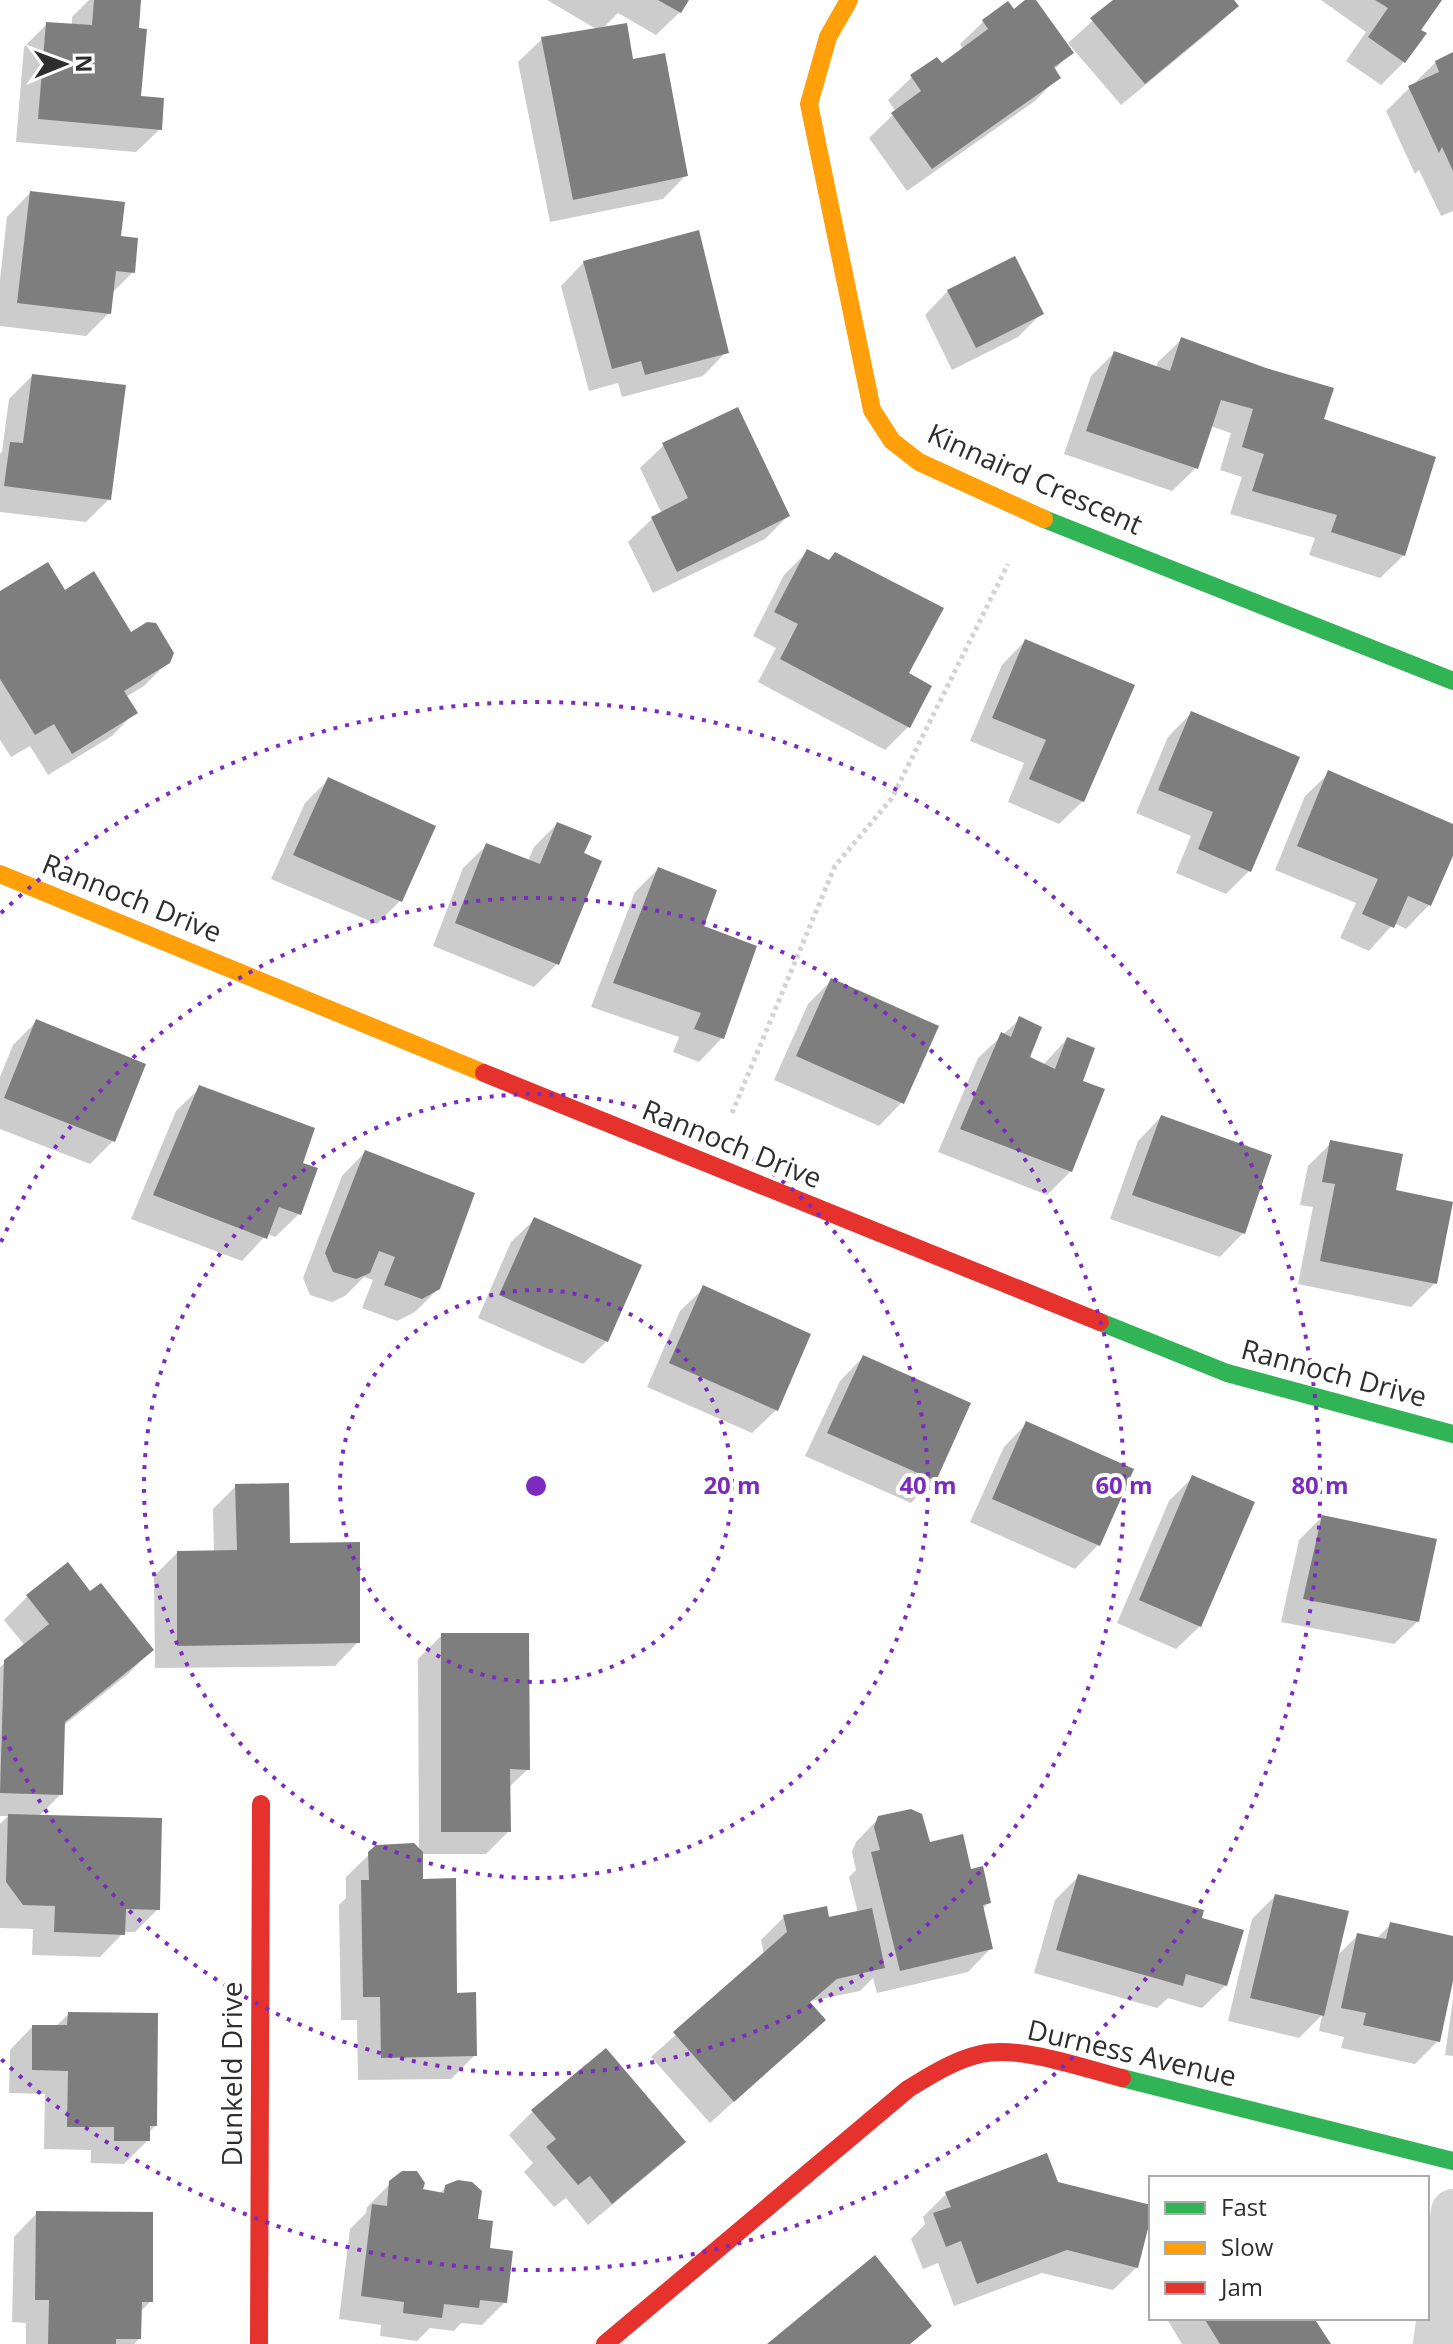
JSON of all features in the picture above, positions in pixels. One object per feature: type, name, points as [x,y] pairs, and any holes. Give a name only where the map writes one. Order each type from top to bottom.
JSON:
[{"type":"street","name":"Kinnaird Crescent","points":[[849,0],[834,20],[819,56],[809,104],[872,410],[892,441],[919,462],[1032,514],[1453,681]]},
{"type":"street","name":"Rannoch Drive","points":[[0,874],[710,1166],[1227,1373],[1453,1434]]},
{"type":"street","name":"Dunkeld Drive","points":[[259,2344],[261,1804]]},
{"type":"street","name":"Durness Avenue","points":[[605,2344],[908,2089],[944,2067],[983,2053],[1028,2054],[1453,2161]]},
{"type":"street","points":[[1435,2344],[1453,2211]]},
{"type":"path","points":[[710,1166],[835,866],[892,798],[1032,514]]},
{"type":"building","points":[[94,0],[141,0],[139,28],[147,29],[141,96],[164,98],[162,130],[38,119],[46,22],[92,25]]},
{"type":"building","points":[[658,0],[689,0],[681,13]]},
{"type":"building","points":[[1025,0],[1036,0],[1074,53],[1054,67],[1061,78],[932,169],[891,113],[921,91],[910,75],[937,57],[942,63],[988,29],[982,20],[1008,1],[1014,9]]},
{"type":"building","points":[[1113,0],[1234,0],[1239,6],[1145,84],[1090,18]]},
{"type":"building","points":[[1375,0],[1442,0],[1421,30],[1427,33],[1405,63],[1368,37],[1388,8]]},
{"type":"building","points":[[627,23],[633,59],[665,53],[688,176],[573,200],[541,37]]},
{"type":"building","points":[[1453,52],[1453,171],[1442,147],[1439,153],[1408,86],[1439,72],[1435,61]]},
{"type":"building","points":[[30,191],[125,202],[121,236],[138,238],[135,273],[116,271],[111,314],[17,303]]},
{"type":"building","points":[[699,230],[729,353],[645,375],[641,361],[612,369],[583,261]]},
{"type":"building","points":[[1015,256],[1044,314],[976,348],[947,290]]},
{"type":"building","points":[[1181,337],[1266,368],[1334,388],[1324,419],[1436,457],[1405,556],[1331,532],[1337,515],[1252,491],[1264,454],[1242,447],[1253,409],[1221,400],[1198,469],[1086,431],[1114,351],[1170,371]]},
{"type":"building","points":[[32,374],[126,385],[111,500],[4,486],[10,442],[23,443]]},
{"type":"building","points":[[738,407],[790,516],[677,572],[651,517],[688,498],[662,443]]},
{"type":"building","points":[[807,549],[829,560],[835,552],[944,608],[909,673],[932,686],[910,728],[780,659],[798,624],[774,612]]},
{"type":"building","points":[[48,562],[65,590],[94,571],[131,632],[147,622],[156,623],[174,653],[170,663],[124,691],[138,713],[72,754],[54,724],[35,735],[0,679],[0,591]]},
{"type":"building","points":[[1025,639],[1135,685],[1084,802],[1029,779],[1046,740],[992,718]]},
{"type":"building","points":[[1191,711],[1300,757],[1251,872],[1198,849],[1213,812],[1158,790]]},
{"type":"building","points":[[1328,770],[1453,824],[1453,856],[1431,906],[1408,896],[1394,928],[1362,914],[1378,879],[1297,846]]},
{"type":"building","points":[[328,777],[436,826],[402,902],[293,855]]},
{"type":"building","points":[[557,822],[592,836],[584,853],[602,861],[559,965],[455,923],[486,843],[540,864]]},
{"type":"building","points":[[658,867],[717,890],[704,926],[757,946],[724,1039],[694,1029],[701,1013],[613,983]]},
{"type":"building","points":[[831,978],[939,1026],[904,1104],[796,1056]]},
{"type":"building","points":[[1019,1016],[1042,1027],[1030,1057],[1055,1069],[1067,1037],[1095,1048],[1083,1081],[1105,1089],[1072,1172],[960,1129],[1001,1032],[1011,1037]]},
{"type":"building","points":[[36,1019],[146,1064],[115,1142],[4,1098]]},
{"type":"building","points":[[199,1085],[315,1128],[303,1163],[318,1168],[301,1215],[279,1207],[267,1239],[153,1195]]},
{"type":"building","points":[[1161,1115],[1272,1155],[1245,1234],[1132,1195]]},
{"type":"building","points":[[1330,1140],[1403,1154],[1396,1190],[1453,1202],[1437,1284],[1320,1261],[1335,1184],[1322,1182]]},
{"type":"building","points":[[365,1150],[475,1193],[440,1289],[422,1299],[384,1285],[395,1257],[379,1251],[370,1273],[356,1279],[333,1272],[325,1253]]},
{"type":"building","points":[[534,1217],[642,1265],[608,1342],[499,1295]]},
{"type":"building","points":[[703,1285],[811,1334],[778,1411],[669,1363]]},
{"type":"building","points":[[863,1355],[971,1403],[936,1481],[827,1433]]},
{"type":"building","points":[[1026,1421],[1134,1469],[1100,1546],[992,1499]]},
{"type":"building","points":[[1192,1475],[1255,1502],[1201,1627],[1139,1600]]},
{"type":"building","points":[[289,1483],[290,1543],[360,1542],[360,1643],[177,1646],[177,1551],[237,1550],[235,1484]]},
{"type":"building","points":[[1322,1515],[1437,1539],[1419,1622],[1303,1599]]},
{"type":"building","points":[[68,1562],[90,1591],[101,1583],[154,1650],[65,1722],[63,1795],[0,1793],[4,1660],[49,1624],[26,1595]]},
{"type":"building","points":[[441,1633],[529,1633],[530,1770],[510,1769],[511,1832],[441,1832]]},
{"type":"building","points":[[911,1809],[922,1814],[930,1842],[963,1834],[971,1869],[983,1866],[991,1903],[983,1905],[993,1949],[900,1971],[871,1852],[880,1850],[874,1827],[878,1816]]},
{"type":"building","points":[[8,1814],[162,1818],[160,1910],[126,1909],[125,1935],[54,1932],[55,1906],[23,1905],[6,1882]]},
{"type":"building","points":[[414,1843],[423,1852],[423,1879],[456,1878],[457,1993],[476,1992],[477,2056],[381,2058],[380,1997],[363,1997],[361,1880],[369,1880],[368,1852],[376,1845]]},
{"type":"building","points":[[1078,1874],[1204,1910],[1202,1918],[1244,1930],[1227,1986],[1186,1974],[1183,1986],[1056,1950]]},
{"type":"building","points":[[1275,1894],[1349,1911],[1324,2016],[1250,1998]]},
{"type":"building","points":[[827,1906],[829,1917],[872,1908],[885,1968],[837,1979],[810,2002],[826,2020],[734,2102],[673,2032],[787,1932],[783,1915]]},
{"type":"building","points":[[1390,1922],[1453,1936],[1453,1981],[1440,2042],[1363,2025],[1366,2013],[1341,2008],[1357,1933],[1386,1939]]},
{"type":"building","points":[[68,2012],[158,2013],[157,2126],[150,2126],[150,2141],[114,2141],[114,2127],[67,2127],[68,2071],[32,2070],[32,2025],[67,2025]]},
{"type":"building","points":[[606,2048],[686,2142],[612,2204],[590,2176],[578,2185],[546,2147],[556,2139],[531,2110]]},
{"type":"building","points":[[1047,2153],[1058,2182],[1149,2205],[1149,2225],[1138,2268],[1067,2250],[977,2284],[961,2241],[946,2247],[933,2213],[951,2207],[945,2192]]},
{"type":"building","points":[[402,2171],[417,2171],[425,2183],[423,2189],[444,2193],[445,2185],[458,2180],[472,2182],[482,2191],[478,2219],[493,2221],[490,2248],[513,2251],[507,2303],[480,2300],[479,2308],[444,2304],[442,2318],[403,2313],[404,2302],[361,2296],[372,2204],[387,2206],[389,2181]]},
{"type":"building","points":[[36,2211],[153,2212],[153,2302],[142,2302],[141,2339],[116,2339],[116,2344],[48,2344],[49,2300],[35,2300]]},
{"type":"building","points":[[875,2255],[932,2326],[910,2344],[767,2344]]},
{"type":"building","points":[[1205,2320],[1315,2320],[1331,2344],[1220,2344]]},
{"type":"traffic: fast","points":[[1044,519],[1453,681]]},
{"type":"traffic: fast","points":[[1100,1322],[1227,1373],[1453,1434]]},
{"type":"traffic: fast","points":[[1122,2078],[1453,2161]]},
{"type":"traffic: slow","points":[[849,0],[828,37],[809,104],[872,410],[892,441],[919,462],[1044,519]]},
{"type":"traffic: slow","points":[[0,874],[484,1073]]},
{"type":"traffic: jam","points":[[484,1073],[1100,1322]]},
{"type":"traffic: jam","points":[[259,2344],[261,1804]]},
{"type":"traffic: jam","points":[[605,2344],[908,2089],[943,2068],[981,2054],[1014,2053],[1051,2059],[1122,2078]]}]
